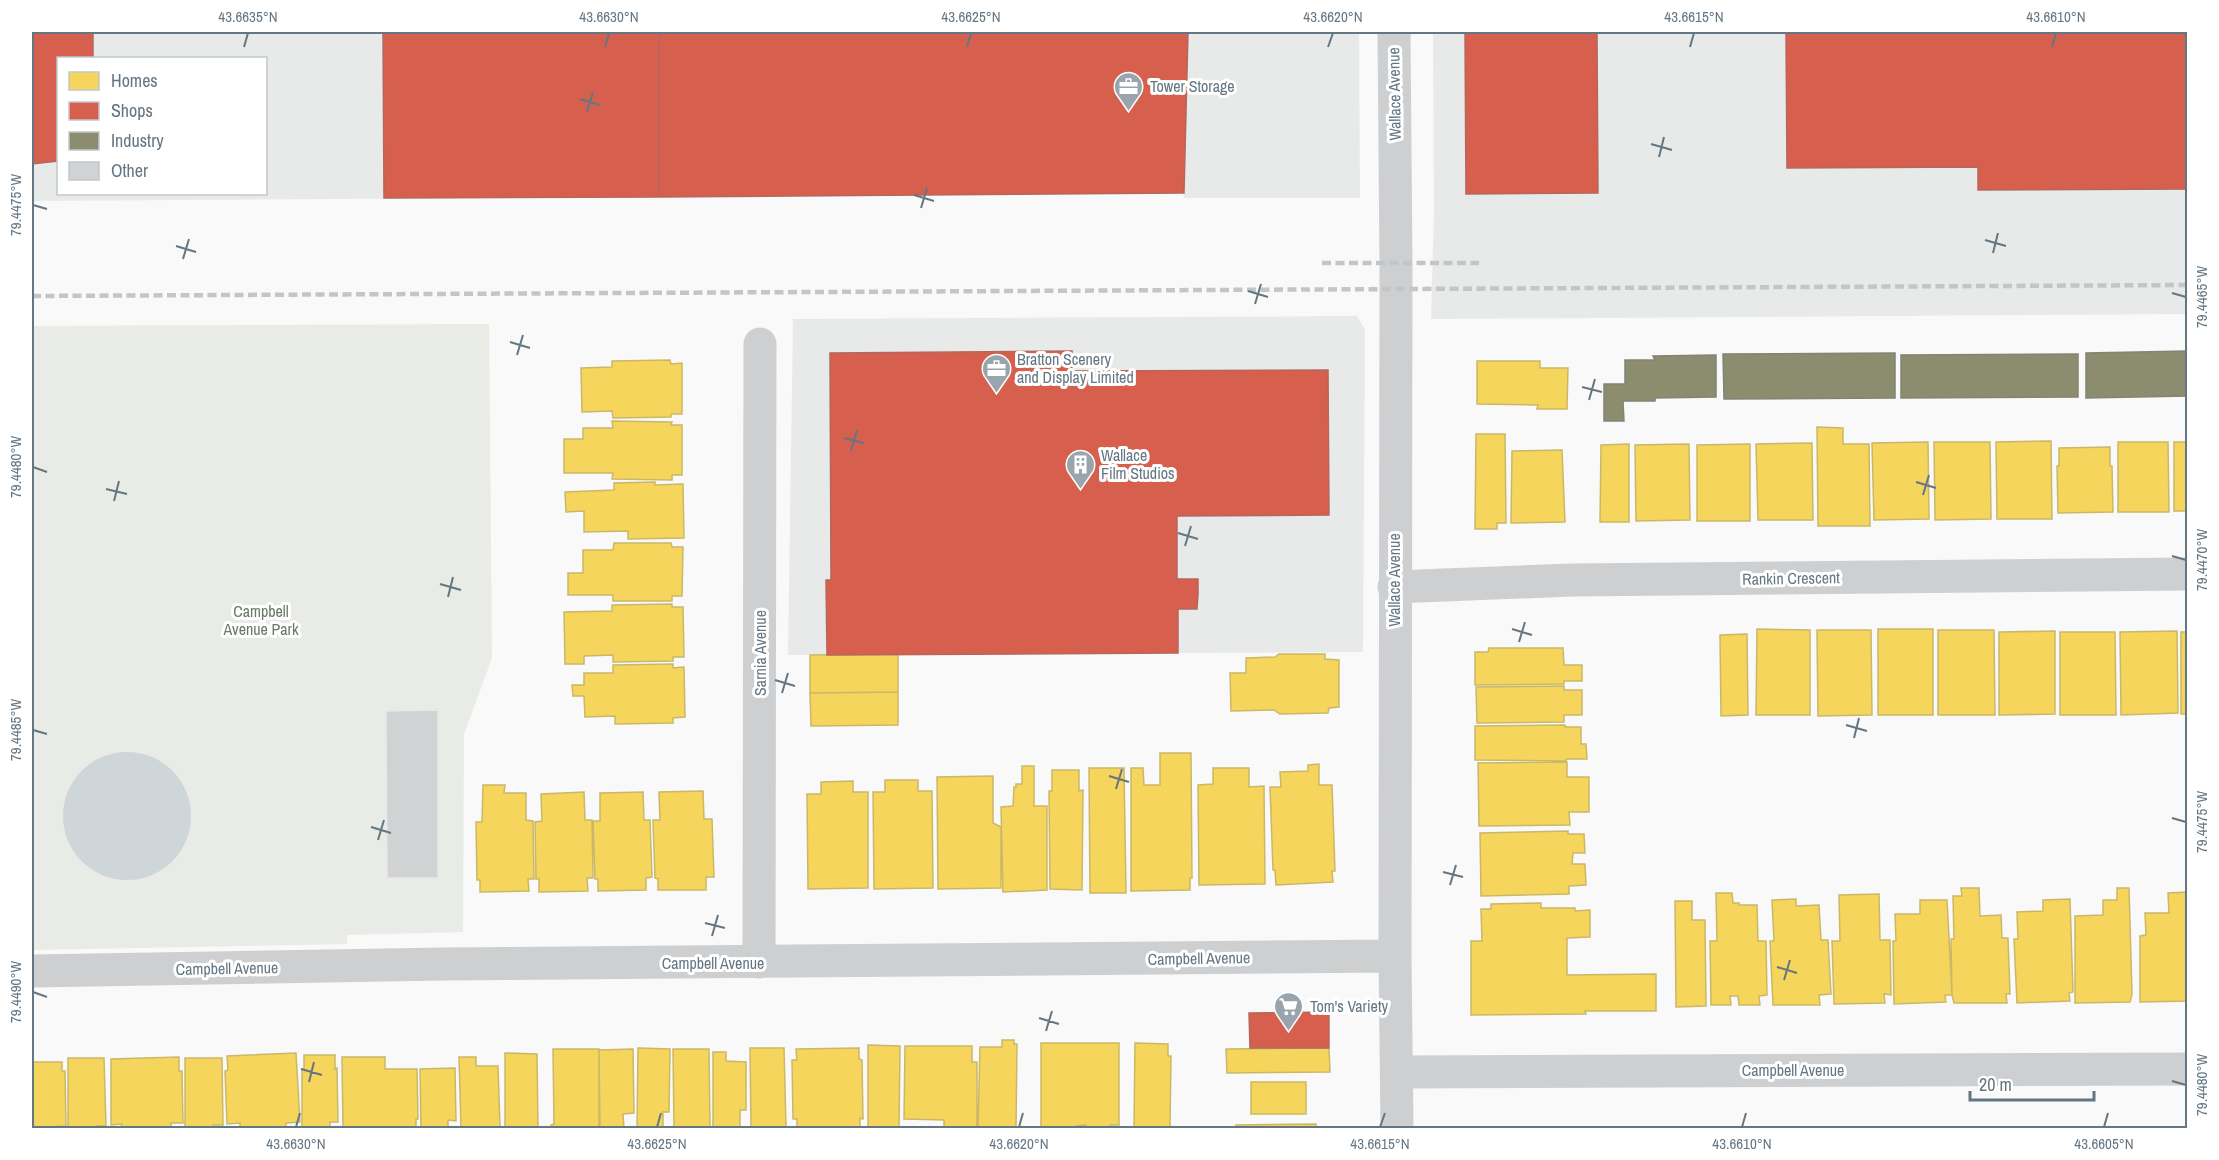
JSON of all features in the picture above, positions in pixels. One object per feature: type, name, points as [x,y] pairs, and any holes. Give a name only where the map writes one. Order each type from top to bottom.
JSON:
[{"type":"street","name":"Wallace Avenue","points":[[1394,32],[1397,1128]]},
{"type":"street","name":"Sarnia Avenue","points":[[759,962],[760,344]]},
{"type":"street","name":"Rankin Crescent","points":[[1394,587],[1572,580],[2187,574]]},
{"type":"street","name":"Campbell Avenue","points":[[32,971],[444,964],[1395,956]]},
{"type":"street","name":"Campbell Avenue","points":[[1398,1072],[2187,1069]]},
{"type":"shaded area","points":[[32,32],[1359,32],[1360,198],[1184,198],[1183,193],[32,201]]},
{"type":"shaded area","points":[[1433,32],[2187,32],[2187,314],[1431,319],[1434,211]]},
{"type":"shaded area","name":"Wallace Film Studios","points":[[1357,316],[1365,330],[1363,652],[788,655],[793,319]]},
{"type":"shaded area","points":[[127,752],[152,757],[172,771],[186,791],[191,816],[186,841],[172,861],[152,875],[127,880],[102,875],[82,861],[68,841],[63,816],[68,791],[82,771],[102,757]]},
{"type":"green space","name":"Campbell Avenue Park","points":[[489,324],[492,658],[464,734],[463,932],[347,935],[347,944],[32,950],[32,326]]},
{"type":"building: Homes","points":[[670,360],[671,364],[682,363],[682,414],[671,414],[671,417],[613,418],[612,411],[582,412],[581,368],[612,367],[612,361]]},
{"type":"building: Homes","points":[[1477,361],[1540,361],[1540,368],[1568,368],[1567,409],[1537,409],[1538,405],[1477,404]]},
{"type":"building: Homes","points":[[612,421],[672,422],[671,425],[682,425],[682,475],[672,475],[672,480],[612,479],[613,473],[564,473],[564,439],[583,439],[583,428],[613,428]]},
{"type":"building: Homes","points":[[1817,427],[1843,428],[1843,444],[1869,444],[1870,526],[1818,526]]},
{"type":"building: Homes","points":[[1476,434],[1505,434],[1506,523],[1497,523],[1497,529],[1475,529]]},
{"type":"building: Homes","points":[[2051,441],[2052,519],[1997,519],[1996,442]]},
{"type":"building: Homes","points":[[1928,442],[1929,519],[1874,520],[1872,443]]},
{"type":"building: Homes","points":[[1934,442],[1990,442],[1991,519],[1935,520]]},
{"type":"building: Homes","points":[[2118,442],[2168,442],[2169,512],[2118,512]]},
{"type":"building: Homes","points":[[2174,442],[2188,442],[2188,511],[2174,511]]},
{"type":"building: Homes","points":[[1812,443],[1813,520],[1758,520],[1756,444]]},
{"type":"building: Homes","points":[[1629,444],[1629,522],[1600,522],[1601,445]]},
{"type":"building: Homes","points":[[1689,444],[1690,520],[1636,521],[1635,445]]},
{"type":"building: Homes","points":[[1750,444],[1750,521],[1697,521],[1697,445]]},
{"type":"building: Homes","points":[[2110,447],[2113,512],[2058,513],[2059,448]]},
{"type":"building: Homes","points":[[1562,450],[1565,522],[1511,523],[1512,451]]},
{"type":"building: Homes","points":[[655,482],[655,485],[683,484],[684,538],[628,539],[628,531],[584,532],[584,511],[566,512],[565,492],[614,490],[614,483]]},
{"type":"building: Homes","points":[[614,543],[671,543],[672,547],[683,547],[682,596],[672,596],[672,601],[613,601],[613,595],[568,595],[568,573],[583,573],[583,550],[613,550]]},
{"type":"building: Homes","points":[[672,604],[672,607],[683,607],[684,657],[673,657],[673,661],[613,662],[613,655],[584,656],[584,664],[565,664],[564,612],[612,611],[612,605]]},
{"type":"building: Homes","points":[[1757,629],[1810,630],[1810,715],[1756,715]]},
{"type":"building: Homes","points":[[1878,629],[1933,629],[1933,715],[1878,715]]},
{"type":"building: Homes","points":[[1817,630],[1871,630],[1872,715],[1818,716]]},
{"type":"building: Homes","points":[[1938,630],[1994,630],[1995,715],[1938,715]]},
{"type":"building: Homes","points":[[2055,631],[2055,714],[1999,715],[1999,632]]},
{"type":"building: Homes","points":[[2177,631],[2178,713],[2121,715],[2120,632]]},
{"type":"building: Homes","points":[[2060,632],[2115,632],[2116,715],[2060,715]]},
{"type":"building: Homes","points":[[2181,632],[2188,632],[2188,714],[2181,714]]},
{"type":"building: Homes","points":[[1747,634],[1748,715],[1721,716],[1720,635]]},
{"type":"building: Homes","points":[[1489,648],[1563,648],[1564,665],[1582,665],[1582,681],[1564,681],[1564,684],[1475,685],[1475,652],[1488,652]]},
{"type":"building: Homes","points":[[898,654],[898,692],[810,693],[810,655]]},
{"type":"building: Homes","points":[[1279,654],[1325,654],[1325,659],[1339,660],[1339,707],[1329,708],[1328,713],[1280,714],[1274,710],[1231,711],[1230,673],[1246,673],[1246,658],[1275,657]]},
{"type":"building: Homes","points":[[673,664],[673,668],[684,667],[685,717],[673,718],[673,723],[615,724],[615,716],[585,717],[584,696],[573,696],[572,685],[584,685],[584,673],[613,673],[613,665]]},
{"type":"building: Homes","points":[[1564,686],[1564,690],[1582,690],[1582,715],[1564,715],[1564,722],[1477,723],[1476,687]]},
{"type":"building: Homes","points":[[898,692],[898,725],[811,726],[810,693]]},
{"type":"building: Homes","points":[[1565,725],[1565,727],[1581,727],[1581,744],[1586,744],[1587,759],[1566,759],[1566,761],[1475,760],[1475,726]]},
{"type":"building: Homes","points":[[1160,753],[1191,753],[1192,878],[1190,878],[1190,890],[1131,891],[1131,768],[1143,768],[1144,785],[1160,785]]},
{"type":"building: Homes","points":[[1567,762],[1567,777],[1589,777],[1589,812],[1569,812],[1570,825],[1479,826],[1478,763]]},
{"type":"building: Homes","points":[[1319,764],[1319,785],[1332,785],[1335,871],[1332,871],[1333,882],[1276,885],[1275,870],[1273,870],[1270,787],[1281,787],[1280,772],[1308,771],[1308,765]]},
{"type":"building: Homes","points":[[1022,766],[1034,766],[1034,806],[1047,806],[1047,890],[1003,892],[1001,807],[1013,806],[1014,787],[1016,784],[1022,784]]},
{"type":"building: Homes","points":[[1089,768],[1124,768],[1126,893],[1090,893]]},
{"type":"building: Homes","points":[[1213,768],[1249,768],[1249,787],[1264,786],[1265,884],[1199,885],[1198,785],[1213,784]]},
{"type":"building: Homes","points":[[1052,770],[1079,770],[1079,791],[1083,790],[1082,890],[1050,889],[1049,791],[1052,791]]},
{"type":"building: Homes","points":[[993,776],[993,823],[1001,827],[1001,888],[938,889],[937,777]]},
{"type":"building: Homes","points":[[885,780],[918,780],[918,791],[932,791],[933,888],[874,889],[873,792],[885,792]]},
{"type":"building: Homes","points":[[853,781],[853,792],[868,792],[868,888],[808,889],[807,794],[821,794],[821,782]]},
{"type":"building: Homes","points":[[483,785],[505,785],[504,793],[526,793],[526,820],[533,821],[534,879],[528,879],[529,891],[480,892],[480,880],[477,880],[476,822],[482,822]]},
{"type":"building: Homes","points":[[703,791],[704,819],[712,819],[714,877],[706,877],[706,890],[658,890],[658,879],[655,878],[653,820],[660,820],[659,792]]},
{"type":"building: Homes","points":[[584,792],[585,820],[592,820],[593,878],[587,878],[588,891],[539,892],[539,879],[536,879],[535,822],[542,821],[541,794]]},
{"type":"building: Homes","points":[[643,792],[644,820],[650,820],[652,877],[646,878],[646,890],[598,891],[598,879],[595,879],[593,821],[600,821],[600,793]]},
{"type":"building: Homes","points":[[1568,831],[1568,834],[1584,834],[1585,853],[1573,853],[1572,864],[1585,864],[1586,885],[1569,886],[1569,894],[1481,896],[1480,833]]},
{"type":"building: Homes","points":[[1961,888],[1979,888],[1980,916],[2001,915],[2002,938],[2008,938],[2010,994],[2006,994],[2007,1003],[1954,1003],[1951,939],[1954,939],[1953,896],[1962,896]]},
{"type":"building: Homes","points":[[2117,888],[2129,888],[2132,994],[2130,1002],[2075,1003],[2075,916],[2103,915],[2103,900],[2117,900]]},
{"type":"building: Homes","points":[[2188,892],[2188,1001],[2140,1002],[2140,936],[2146,935],[2145,913],[2169,913],[2168,893]]},
{"type":"building: Homes","points":[[1716,893],[1732,893],[1733,903],[1739,903],[1739,905],[1757,905],[1758,941],[1766,941],[1767,995],[1759,996],[1760,1005],[1739,1005],[1738,996],[1730,996],[1731,1005],[1711,1005],[1710,941],[1717,941]]},
{"type":"building: Homes","points":[[1879,894],[1880,940],[1890,940],[1891,995],[1884,994],[1885,1003],[1834,1004],[1832,941],[1840,941],[1839,895]]},
{"type":"building: Homes","points":[[1796,899],[1796,906],[1819,905],[1821,940],[1828,940],[1831,994],[1819,995],[1820,1005],[1773,1005],[1770,941],[1774,941],[1772,900]]},
{"type":"building: Homes","points":[[2070,899],[2073,992],[2069,993],[2070,1001],[2017,1003],[2014,939],[2018,939],[2017,912],[2043,911],[2043,900]]},
{"type":"building: Homes","points":[[1920,900],[1947,900],[1952,995],[1945,995],[1946,1002],[1894,1004],[1895,914],[1920,914]]},
{"type":"building: Homes","points":[[1675,901],[1692,901],[1692,920],[1705,920],[1706,1006],[1676,1007]]},
{"type":"building: Homes","points":[[1541,903],[1541,908],[1590,910],[1590,937],[1567,938],[1567,975],[1656,974],[1656,1011],[1471,1015],[1471,941],[1482,941],[1481,909],[1491,909],[1491,904]]},
{"type":"building: Homes","points":[[1002,1040],[1014,1040],[1014,1044],[1017,1044],[1016,1128],[978,1127],[980,1047],[1002,1047]]},
{"type":"building: Homes","points":[[1041,1043],[1119,1043],[1119,1125],[1110,1125],[1110,1128],[1086,1128],[1086,1125],[1076,1126],[1076,1128],[1041,1128]]},
{"type":"building: Homes","points":[[1135,1043],[1168,1044],[1168,1056],[1171,1056],[1170,1128],[1134,1128]]},
{"type":"building: Homes","points":[[868,1045],[900,1046],[899,1128],[868,1128]]},
{"type":"building: Homes","points":[[905,1046],[972,1046],[972,1062],[977,1062],[977,1128],[944,1128],[944,1120],[904,1119]]},
{"type":"building: Homes","points":[[638,1048],[670,1049],[669,1112],[663,1112],[663,1128],[637,1128]]},
{"type":"building: Homes","points":[[750,1048],[784,1048],[786,1128],[751,1128]]},
{"type":"building: Homes","points":[[859,1048],[859,1059],[862,1060],[863,1119],[860,1118],[860,1128],[797,1128],[797,1119],[793,1119],[792,1060],[797,1060],[796,1049]]},
{"type":"building: Homes","points":[[1329,1048],[1330,1072],[1227,1073],[1226,1049]]},
{"type":"building: Homes","points":[[553,1049],[599,1049],[599,1128],[551,1128],[554,1124]]},
{"type":"building: Homes","points":[[633,1049],[634,1113],[623,1114],[624,1128],[600,1128],[599,1050]]},
{"type":"building: Homes","points":[[673,1049],[709,1049],[710,1128],[674,1128]]},
{"type":"building: Homes","points":[[713,1052],[726,1052],[726,1061],[746,1062],[746,1110],[740,1110],[740,1128],[713,1128]]},
{"type":"building: Homes","points":[[296,1053],[300,1122],[286,1123],[286,1128],[240,1128],[240,1123],[227,1124],[225,1071],[228,1070],[227,1056]]},
{"type":"building: Homes","points":[[505,1053],[537,1054],[538,1128],[505,1128]]},
{"type":"building: Homes","points":[[304,1055],[335,1055],[338,1122],[330,1122],[330,1128],[302,1128]]},
{"type":"building: Homes","points":[[179,1057],[179,1071],[182,1071],[183,1123],[171,1123],[171,1128],[121,1128],[122,1124],[111,1125],[111,1059]]},
{"type":"building: Homes","points":[[342,1057],[385,1057],[385,1069],[417,1069],[418,1119],[416,1119],[416,1128],[343,1128]]},
{"type":"building: Homes","points":[[459,1057],[476,1057],[476,1066],[498,1066],[500,1128],[461,1128]]},
{"type":"building: Homes","points":[[68,1058],[104,1058],[106,1126],[68,1128]]},
{"type":"building: Homes","points":[[185,1058],[222,1058],[223,1125],[213,1125],[213,1128],[185,1128]]},
{"type":"building: Homes","points":[[32,1062],[62,1062],[62,1071],[65,1071],[66,1126],[32,1128]]},
{"type":"building: Homes","points":[[455,1068],[456,1121],[448,1120],[448,1128],[421,1128],[420,1069]]},
{"type":"building: Homes","points":[[1251,1082],[1306,1082],[1306,1114],[1251,1114]]},
{"type":"building: Homes","points":[[1316,1124],[1316,1128],[1236,1128],[1236,1125]]},
{"type":"building: Shops","points":[[32,32],[93,32],[93,57],[57,57],[57,161],[32,164]]},
{"type":"building: Shops","points":[[383,32],[659,32],[659,197],[384,198]]},
{"type":"building: Shops","points":[[659,32],[1188,32],[1184,193],[659,197]]},
{"type":"building: Shops","points":[[1465,32],[1597,32],[1598,193],[1466,194]]},
{"type":"building: Shops","points":[[1786,32],[2188,32],[2188,189],[1978,190],[1978,167],[1787,168]]},
{"type":"building: Shops","name":"Wallace Film Studios","points":[[1072,351],[1072,371],[1328,370],[1329,515],[1177,516],[1177,579],[1198,579],[1197,609],[1178,609],[1178,653],[827,655],[826,580],[831,580],[830,353]]},
{"type":"building: Shops","name":"Tom's Variety","points":[[1329,1012],[1329,1048],[1250,1048],[1249,1013]]},
{"type":"building: Industry","points":[[2188,351],[2188,396],[2086,398],[2086,353]]},
{"type":"building: Industry","points":[[1895,353],[1895,398],[1724,399],[1723,354]]},
{"type":"building: Industry","points":[[2078,354],[2078,397],[1901,398],[1901,355]]},
{"type":"building: Industry","points":[[1716,355],[1716,397],[1623,401],[1624,421],[1604,421],[1604,384],[1625,384],[1625,360],[1655,360],[1653,356]]},
{"type":"building: Other","points":[[438,710],[438,878],[387,878],[386,711]]},
{"type":"railway","points":[[1322,263],[1479,263]]},
{"type":"railway","points":[[32,296],[2188,285]]},
{"type":"place","name":"Tower Storage","points":[[1129,112]]},
{"type":"place","name":"Bratton Scenery and Display Limited","points":[[996,394]]},
{"type":"place","name":"Wallace Film Studios","points":[[1080,490]]},
{"type":"place","name":"Tom's Variety","points":[[1289,1032]]}]
